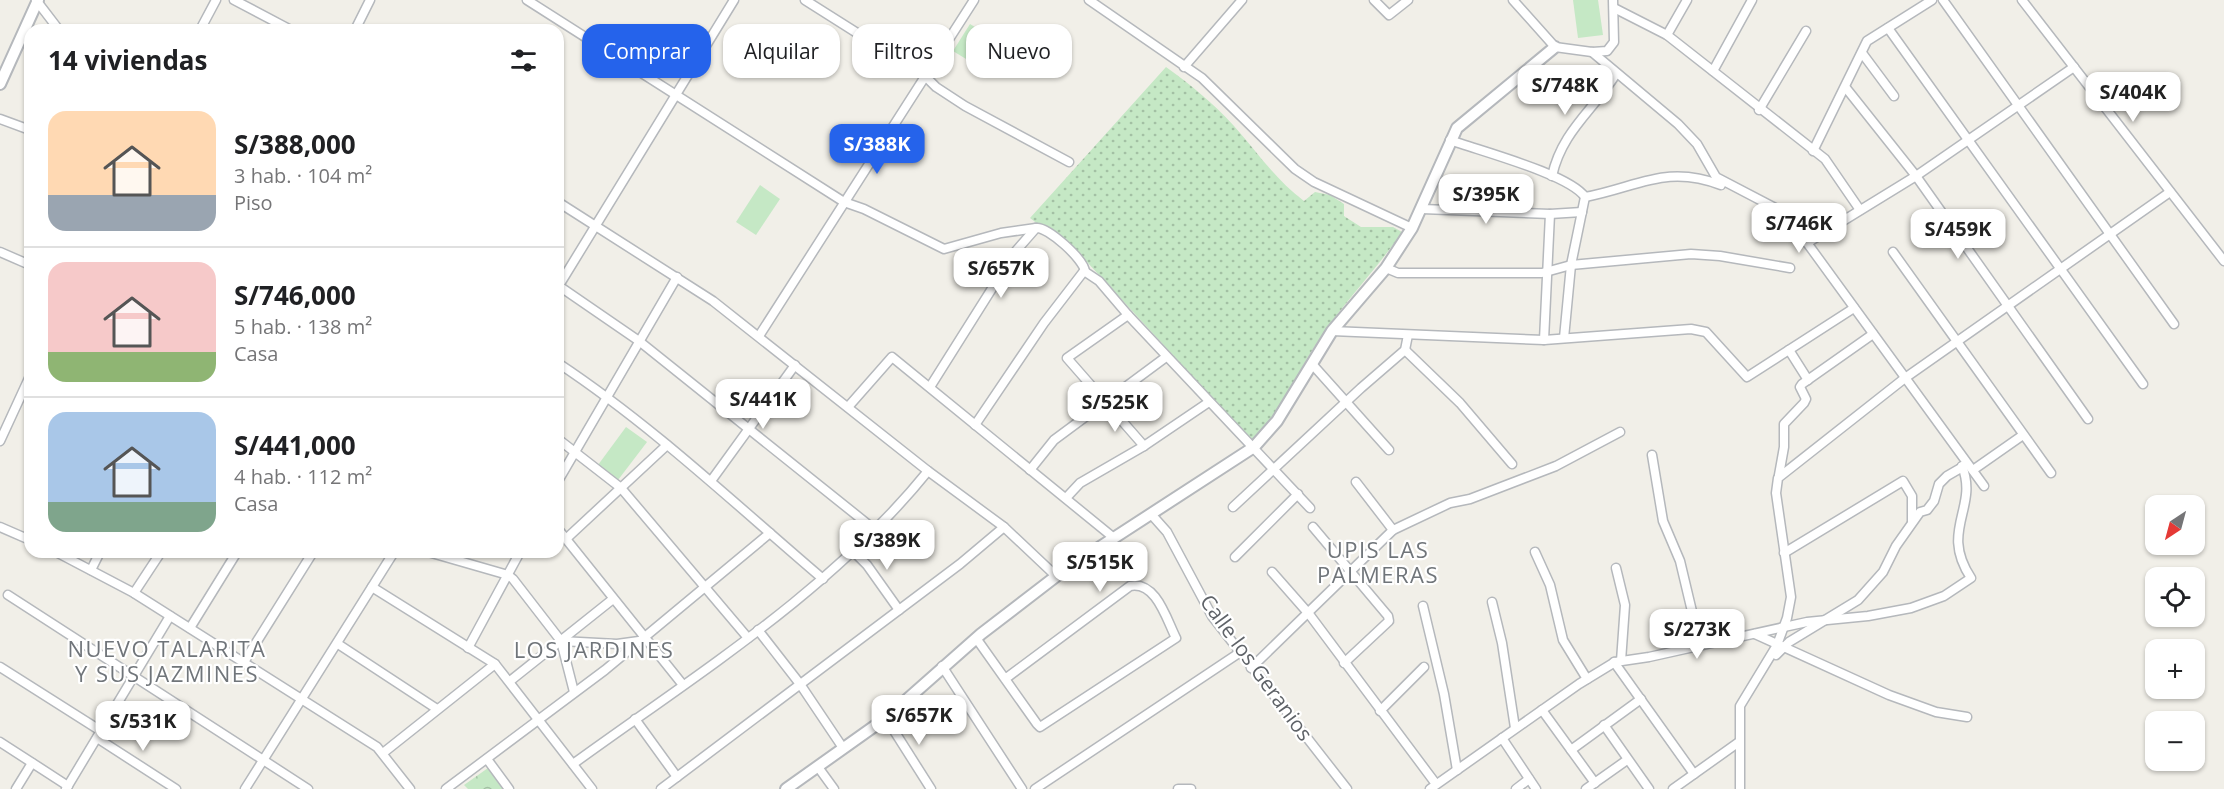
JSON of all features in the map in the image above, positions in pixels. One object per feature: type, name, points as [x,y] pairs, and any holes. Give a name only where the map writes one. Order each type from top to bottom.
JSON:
[{"type":"street","points":[[26,24],[37,0],[55,24]]},
{"type":"street","points":[[203,24],[216,0]]},
{"type":"street","points":[[234,0],[280,24]]},
{"type":"street","points":[[358,24],[370,0]]},
{"type":"street","points":[[527,0],[844,202],[864,209],[944,249],[1001,233],[1044,228],[1077,256],[1084,265],[1085,272],[1044,323],[975,425]]},
{"type":"street","points":[[564,278],[734,0]]},
{"type":"street","points":[[805,0],[852,30]]},
{"type":"street","points":[[954,31],[974,0]]},
{"type":"street","points":[[1089,0],[1202,78],[1295,169],[1314,182],[1412,228]]},
{"type":"street","points":[[1184,67],[1242,0]]},
{"type":"street","points":[[1374,0],[1389,15],[1408,0]]},
{"type":"street","points":[[1513,0],[1555,47],[1592,52],[1607,51],[1614,42],[1614,4]]},
{"type":"street","points":[[1666,35],[1687,0]]},
{"type":"street","points":[[1713,71],[1752,0]]},
{"type":"street","points":[[1813,151],[1846,88],[1867,41],[1932,0]]},
{"type":"street","points":[[1943,0],[2174,324]]},
{"type":"street","points":[[2022,0],[2224,261]]},
{"type":"street","points":[[1614,4],[1666,35],[1759,110],[1825,159],[1860,210]]},
{"type":"street","points":[[1888,28],[2142,384]]},
{"type":"street","points":[[0,84],[24,30]]},
{"type":"street","points":[[1759,110],[1806,31]]},
{"type":"street","points":[[786,789],[886,717],[942,666],[1056,576],[1254,447],[1277,421],[1332,331],[1386,268],[1412,228],[1450,140],[1467,119],[1555,47]]},
{"type":"street","points":[[1592,52],[1678,124],[1697,144],[1716,177],[1741,193]]},
{"type":"street","points":[[1862,53],[1894,96]]},
{"type":"street","points":[[1807,243],[1916,176],[2074,67]]},
{"type":"street","points":[[1552,176],[1555,162],[1570,130],[1580,117],[1596,104],[1616,74]]},
{"type":"street","points":[[759,336],[924,78]]},
{"type":"street","points":[[927,78],[936,87],[965,106],[1070,162]]},
{"type":"street","points":[[1846,88],[1916,176],[2088,419]]},
{"type":"street","points":[[0,119],[24,128]]},
{"type":"street","points":[[1450,140],[1552,176],[1578,188],[1585,197],[1571,266],[1564,338]]},
{"type":"street","points":[[1585,197],[1671,175],[1716,183],[1779,210],[1807,243],[1984,486]]},
{"type":"street","points":[[1778,478],[1905,378],[2170,192]]},
{"type":"street","points":[[564,206],[677,277],[759,336],[928,471],[1004,527],[1056,576]]},
{"type":"street","points":[[1422,208],[1550,214],[1582,212]]},
{"type":"street","points":[[1544,340],[1550,214]]},
{"type":"street","points":[[930,387],[1015,252],[1035,228]]},
{"type":"street","points":[[0,252],[24,262]]},
{"type":"street","points":[[1893,252],[2051,473]]},
{"type":"street","points":[[1386,268],[1398,273],[1548,272],[1571,266],[1708,254],[1790,268]]},
{"type":"street","points":[[1085,272],[1099,281],[1166,357],[1310,508]]},
{"type":"street","points":[[564,471],[606,395],[677,277]]},
{"type":"street","points":[[564,289],[639,341],[875,530]]},
{"type":"street","points":[[1332,331],[1544,340],[1604,337],[1669,329],[1706,332],[1746,377],[1854,308]]},
{"type":"street","points":[[1128,315],[1067,357],[1144,446]]},
{"type":"street","points":[[1740,789],[1740,706],[1780,646],[1791,597],[1776,493],[1783,454],[1784,424],[1806,399],[1800,387],[1873,334]]},
{"type":"street","points":[[1233,507],[1405,350],[1408,335]]},
{"type":"street","points":[[1405,350],[1460,403],[1512,464]]},
{"type":"street","points":[[1789,350],[1808,380]]},
{"type":"street","points":[[848,407],[892,357],[1114,538]]},
{"type":"street","points":[[1030,470],[1054,440],[1166,357]]},
{"type":"street","points":[[1312,364],[1389,450]]},
{"type":"street","points":[[711,481],[795,365]]},
{"type":"street","points":[[564,367],[606,395],[668,445],[823,579]]},
{"type":"street","points":[[0,441],[24,389]]},
{"type":"street","points":[[1066,498],[1080,483],[1144,446],[1209,402]]},
{"type":"street","points":[[1251,668],[1393,530],[1450,503],[1470,499],[1556,466],[1620,432]]},
{"type":"street","points":[[1780,646],[1849,608],[1873,585],[1912,524],[1934,501],[1939,484],[2023,435]]},
{"type":"street","points":[[564,443],[621,488],[748,638]]},
{"type":"street","points":[[567,538],[668,445]]},
{"type":"street","points":[[1652,454],[1663,521],[1680,561],[1700,645]]},
{"type":"street","points":[[1272,572],[1309,614],[1433,787],[1587,679],[1618,662],[1826,619],[1868,616],[1911,608],[1944,596],[1971,578],[1958,553],[1960,518],[1966,498],[1968,467]]},
{"type":"street","points":[[573,764],[801,599],[899,507],[928,471]]},
{"type":"street","points":[[1784,553],[1903,481],[1914,503],[1912,524]]},
{"type":"street","points":[[1356,482],[1393,530]]},
{"type":"street","points":[[1234,557],[1298,494]]},
{"type":"street","name":"Calle los Geranios","points":[[1151,514],[1167,532],[1212,616],[1347,789]]},
{"type":"street","points":[[0,527],[24,537]]},
{"type":"street","points":[[660,789],[899,610],[1004,527]]},
{"type":"street","points":[[1313,527],[1352,570],[1388,616],[1389,621],[1344,663]]},
{"type":"street","points":[[446,789],[540,720],[770,533]]},
{"type":"street","points":[[564,535],[641,639],[682,685]]},
{"type":"street","points":[[853,551],[867,565],[899,610]]},
{"type":"street","points":[[1535,552],[1550,585],[1563,640],[1587,679]]},
{"type":"street","points":[[68,558],[134,593],[383,753],[410,789]]},
{"type":"street","points":[[91,570],[97,558]]},
{"type":"street","points":[[134,593],[156,558]]},
{"type":"street","points":[[189,628],[233,558]]},
{"type":"street","points":[[244,662],[309,558]]},
{"type":"street","points":[[245,789],[338,644],[389,558]]},
{"type":"street","points":[[449,558],[508,575],[561,641],[573,692]]},
{"type":"street","points":[[468,648],[517,558]]},
{"type":"street","points":[[1616,568],[1625,605],[1618,662],[1694,774]]},
{"type":"street","points":[[976,638],[1005,679],[1040,727],[1176,638],[1158,601],[1148,588],[1140,584],[1130,586],[1005,679]]},
{"type":"street","points":[[372,587],[495,664],[592,789]]},
{"type":"street","points":[[8,596],[308,789]]},
{"type":"street","points":[[510,681],[613,599]]},
{"type":"street","points":[[1492,602],[1502,643],[1515,728]]},
{"type":"street","points":[[1423,606],[1444,694],[1456,770]]},
{"type":"street","points":[[0,742],[67,787],[170,616]]},
{"type":"street","points":[[758,630],[800,684],[843,748]]},
{"type":"street","points":[[1755,633],[1917,705],[1936,712],[1966,717]]},
{"type":"street","points":[[561,641],[617,644],[641,639]]},
{"type":"street","points":[[338,644],[437,709]]},
{"type":"street","points":[[1035,789],[1239,653]]},
{"type":"street","points":[[383,753],[495,664]]},
{"type":"street","points":[[942,666],[1022,789]]},
{"type":"street","points":[[0,667],[176,789]]},
{"type":"street","points":[[1380,711],[1424,667]]},
{"type":"street","points":[[1571,750],[1641,699]]},
{"type":"street","points":[[1542,710],[1595,783]]},
{"type":"street","points":[[886,717],[931,789]]},
{"type":"street","points":[[635,719],[677,777]]},
{"type":"street","points":[[1604,725],[1649,789]]},
{"type":"street","points":[[1502,738],[1536,789]]},
{"type":"street","points":[[1673,789],[1739,742]]},
{"type":"street","points":[[487,759],[509,789]]},
{"type":"street","points":[[1586,789],[1627,760]]},
{"type":"street","points":[[16,789],[32,763]]},
{"type":"street","points":[[818,766],[834,789]]},
{"type":"street","points":[[1516,789],[1529,779]]},
{"type":"green space","points":[[1573,0],[1598,0],[1603,35],[1578,38]]},
{"type":"green space","points":[[966,30],[966,59],[954,49]]},
{"type":"green space","points":[[1166,67],[1218,110],[1276,175],[1304,201],[1315,192],[1330,195],[1344,204],[1344,216],[1361,227],[1393,227],[1402,232],[1330,324],[1311,351],[1273,418],[1253,442],[1087,262],[1030,218]]},
{"type":"green space","points":[[760,185],[780,199],[756,235],[736,222]]},
{"type":"green space","points":[[626,427],[647,442],[618,480],[598,465]]},
{"type":"green space","points":[[488,768],[503,789],[468,789],[464,785]]},
{"type":"district","name":"UPIS LAS PALMERAS","points":[[1378,562]]},
{"type":"district","name":"LOS JARDINES","points":[[594,650]]},
{"type":"district","name":"NUEVO TALARITA Y SUS JAZMINES","points":[[167,662]]}]
